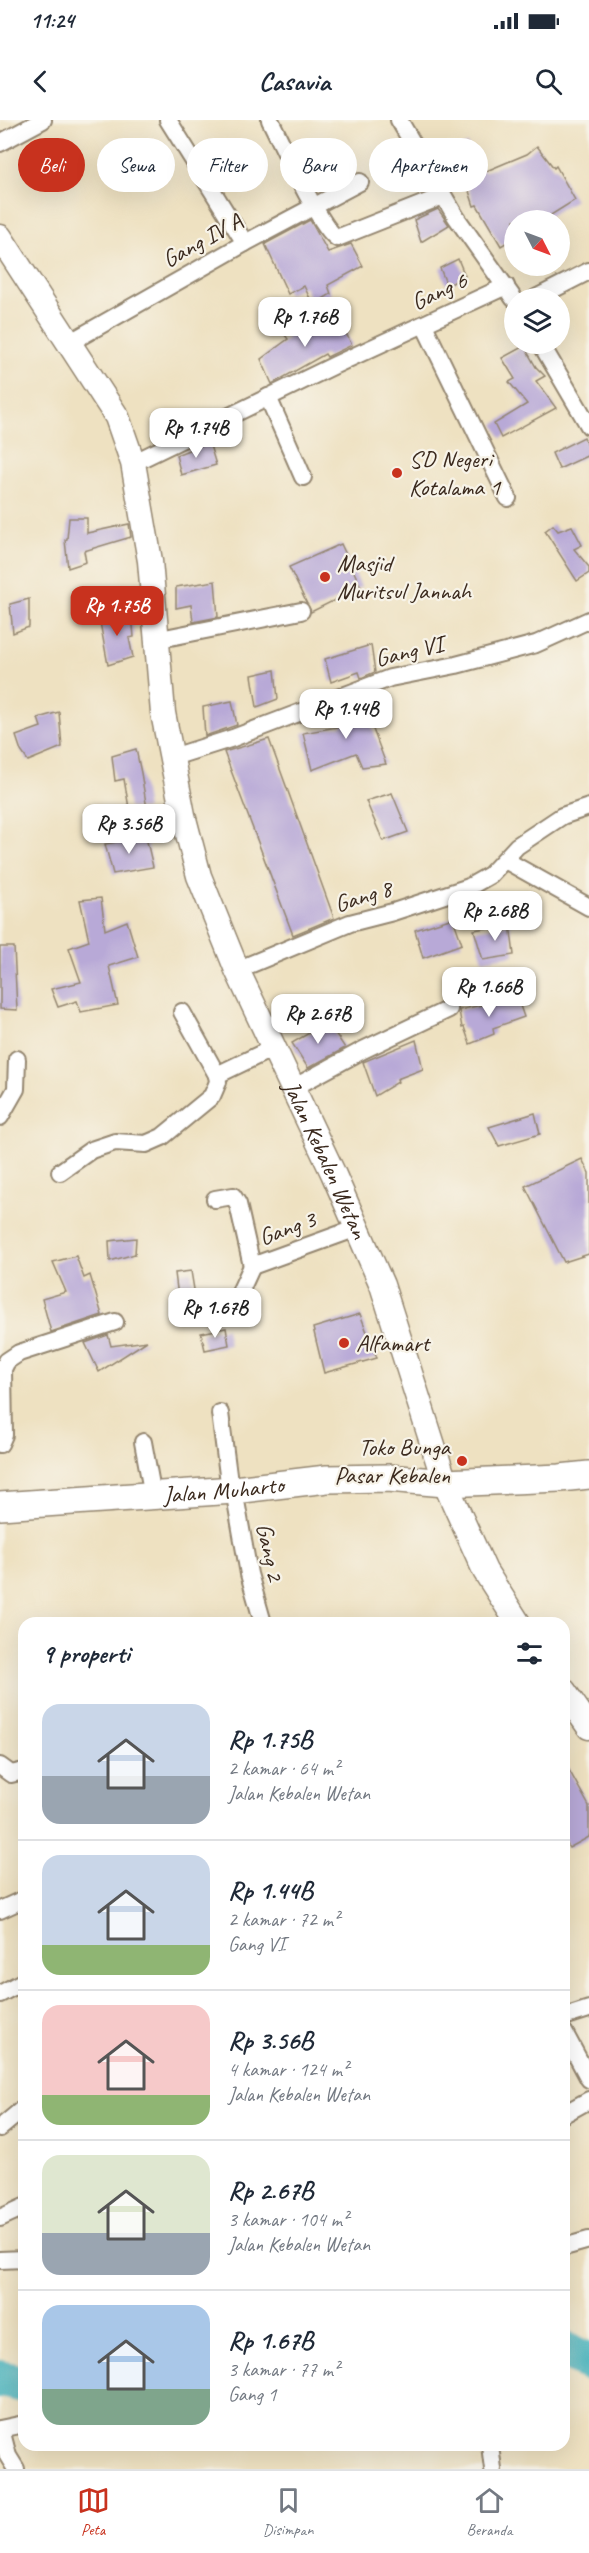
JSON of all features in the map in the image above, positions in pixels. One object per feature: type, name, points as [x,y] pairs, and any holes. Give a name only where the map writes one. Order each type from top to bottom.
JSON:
[{"type":"main road","name":"Jalan Kebalen Wetan","points":[[0,237],[117,417],[133,463],[150,561],[163,713],[183,815],[199,876],[237,970],[382,1285],[445,1483],[485,1572],[514,1617]]},
{"type":"main road","name":"Jalan Muharto","points":[[0,1506],[232,1490],[327,1479],[388,1478],[445,1483],[589,1475]]},
{"type":"main road","points":[[570,1700],[589,1727]]},
{"type":"street","points":[[0,143],[43,120]]},
{"type":"street","points":[[168,120],[245,243]]},
{"type":"street","points":[[270,120],[332,235],[339,238],[443,196]]},
{"type":"street","points":[[399,120],[456,218],[506,288]]},
{"type":"street","name":"Gang IV A","points":[[69,343],[245,243],[360,182]]},
{"type":"street","points":[[556,288],[589,271]]},
{"type":"street","name":"Gang 6","points":[[133,463],[424,325],[504,295]]},
{"type":"street","points":[[424,325],[508,498]]},
{"type":"street","points":[[547,354],[589,426]]},
{"type":"street","points":[[268,397],[303,477]]},
{"type":"street","points":[[155,640],[301,611]]},
{"type":"street","name":"Gang VI","points":[[173,757],[233,738],[390,678],[456,665],[536,644],[589,620]]},
{"type":"street","name":"Gang 8","points":[[237,970],[350,922],[456,893],[490,875],[517,846],[562,816],[589,807]]},
{"type":"street","points":[[505,860],[589,907]]},
{"type":"street","points":[[293,1088],[363,1050],[449,1009]]},
{"type":"street","points":[[60,1172],[91,1150],[115,1142],[146,1144],[162,1137],[212,1096],[218,1082],[217,1075],[182,1012]]},
{"type":"street","points":[[217,1075],[273,1048]]},
{"type":"street","points":[[0,1117],[16,1089],[17,1059]]},
{"type":"street","name":"Gang 3","points":[[215,1199],[233,1196],[238,1204],[252,1266],[357,1228]]},
{"type":"street","points":[[241,1290],[252,1266]]},
{"type":"street","points":[[0,1444],[4,1435],[3,1369],[7,1361],[19,1353],[115,1322]]},
{"type":"street","name":"Gang 2","points":[[220,1413],[232,1490],[247,1563],[261,1617]]},
{"type":"street","points":[[143,1443],[153,1496]]},
{"type":"street","points":[[0,1766],[10,1773],[18,1772]]},
{"type":"street","points":[[0,1910],[18,1902]]},
{"type":"street","points":[[0,1994],[18,1984]]},
{"type":"street","points":[[570,2015],[589,2009]]},
{"type":"street","points":[[570,2043],[589,2079]]},
{"type":"street","points":[[570,2111],[589,2100]]},
{"type":"street","points":[[0,2128],[18,2114]]},
{"type":"street","points":[[0,2217],[18,2210]]},
{"type":"street","points":[[570,2245],[589,2240]]},
{"type":"street","points":[[0,2260],[18,2259]]},
{"type":"street","points":[[16,2469],[0,2429],[18,2425]]},
{"type":"street","points":[[491,2451],[493,2469]]},
{"type":"building","points":[[537,146],[554,168],[556,166],[575,200],[559,210],[504,210],[504,244],[501,246],[477,205],[474,206],[469,192],[488,192],[488,170],[527,154]]},
{"type":"building","points":[[438,209],[449,225],[421,242],[414,220]]},
{"type":"building","points":[[310,220],[328,252],[351,244],[363,266],[328,285],[331,294],[313,305],[304,286],[288,294],[265,244]]},
{"type":"building","points":[[458,259],[465,276],[447,286],[440,268]]},
{"type":"building","points":[[324,316],[329,325],[339,320],[352,345],[327,357],[325,354],[272,384],[261,359],[288,339],[285,335]]},
{"type":"building","points":[[509,354],[529,354],[536,367],[545,376],[536,381],[556,408],[501,438],[494,424],[527,404],[509,382],[515,379],[502,358]]},
{"type":"building","points":[[584,437],[589,448],[589,455],[559,469],[552,453]]},
{"type":"building","points":[[209,442],[216,465],[181,475],[176,455]]},
{"type":"building","points":[[69,518],[87,518],[87,533],[129,524],[131,537],[84,551],[86,562],[68,568],[65,540]]},
{"type":"building","points":[[553,525],[558,531],[572,526],[582,545],[574,549],[589,567],[589,573],[577,581],[545,531]]},
{"type":"building","name":"Masjid Muritsul Jannah","points":[[341,544],[361,587],[311,612],[289,567]]},
{"type":"building","points":[[215,581],[218,617],[193,622],[191,605],[176,608],[176,587]]},
{"type":"building","points":[[29,599],[29,627],[13,633],[10,604]]},
{"type":"building","points":[[132,615],[134,637],[129,638],[133,657],[108,665],[99,617]]},
{"type":"building","points":[[371,645],[375,672],[361,678],[359,672],[331,682],[325,659]]},
{"type":"building","points":[[275,670],[278,699],[257,707],[252,675]]},
{"type":"building","points":[[362,700],[386,764],[362,767],[356,753],[312,770],[303,733],[343,726],[336,710]]},
{"type":"building","points":[[232,701],[237,725],[205,736],[203,707]]},
{"type":"building","points":[[59,712],[62,747],[28,761],[21,751],[16,736],[41,727],[38,718]]},
{"type":"building","points":[[269,739],[334,918],[293,935],[224,752]]},
{"type":"building","points":[[136,749],[147,809],[129,808],[124,779],[115,781],[112,756]]},
{"type":"building","points":[[392,793],[408,832],[383,841],[366,801]]},
{"type":"building","points":[[146,837],[153,867],[113,874],[105,844]]},
{"type":"building","points":[[101,898],[105,930],[127,921],[138,957],[109,966],[118,1005],[81,1012],[77,1001],[58,1007],[51,989],[81,982],[69,948],[89,941],[80,900]]},
{"type":"building","points":[[453,918],[462,944],[423,958],[415,930]]},
{"type":"building","points":[[510,924],[514,955],[483,960],[474,930]]},
{"type":"building","points":[[0,947],[14,947],[17,1010],[0,1009]]},
{"type":"building","points":[[517,997],[524,1017],[493,1028],[494,1034],[470,1044],[464,1027],[462,1028],[459,1010]]},
{"type":"building","points":[[328,1022],[345,1048],[308,1068],[292,1043]]},
{"type":"building","points":[[416,1040],[423,1069],[397,1079],[398,1082],[375,1096],[363,1062]]},
{"type":"building","points":[[535,1113],[540,1134],[499,1146],[489,1127]]},
{"type":"building","points":[[582,1159],[589,1173],[589,1254],[564,1262],[525,1186]]},
{"type":"building","points":[[136,1238],[135,1254],[110,1261],[109,1241]]},
{"type":"building","points":[[76,1256],[84,1278],[90,1275],[102,1315],[51,1332],[42,1299],[66,1292],[53,1262]]},
{"type":"building","points":[[191,1271],[196,1302],[179,1305],[175,1273]]},
{"type":"building","name":"Alfamart","points":[[360,1314],[377,1358],[324,1373],[313,1328]]},
{"type":"building","points":[[226,1328],[229,1345],[205,1350],[201,1333]]},
{"type":"building","points":[[108,1335],[111,1346],[147,1341],[99,1372],[85,1343]]},
{"type":"building","points":[[570,1772],[589,1806],[589,1837],[570,1847]]},
{"type":"waterway","points":[[570,2353],[589,2362]]},
{"type":"waterway","points":[[0,2379],[18,2383]]},
{"type":"place","name":"SD Negeri Kotalama 1","points":[[397,473]]},
{"type":"place","name":"Masjid Muritsul Jannah","points":[[325,577]]},
{"type":"place","name":"Alfamart","points":[[344,1343]]},
{"type":"place","name":"Toko Bunga Pasar Kebalen","points":[[462,1461]]}]
